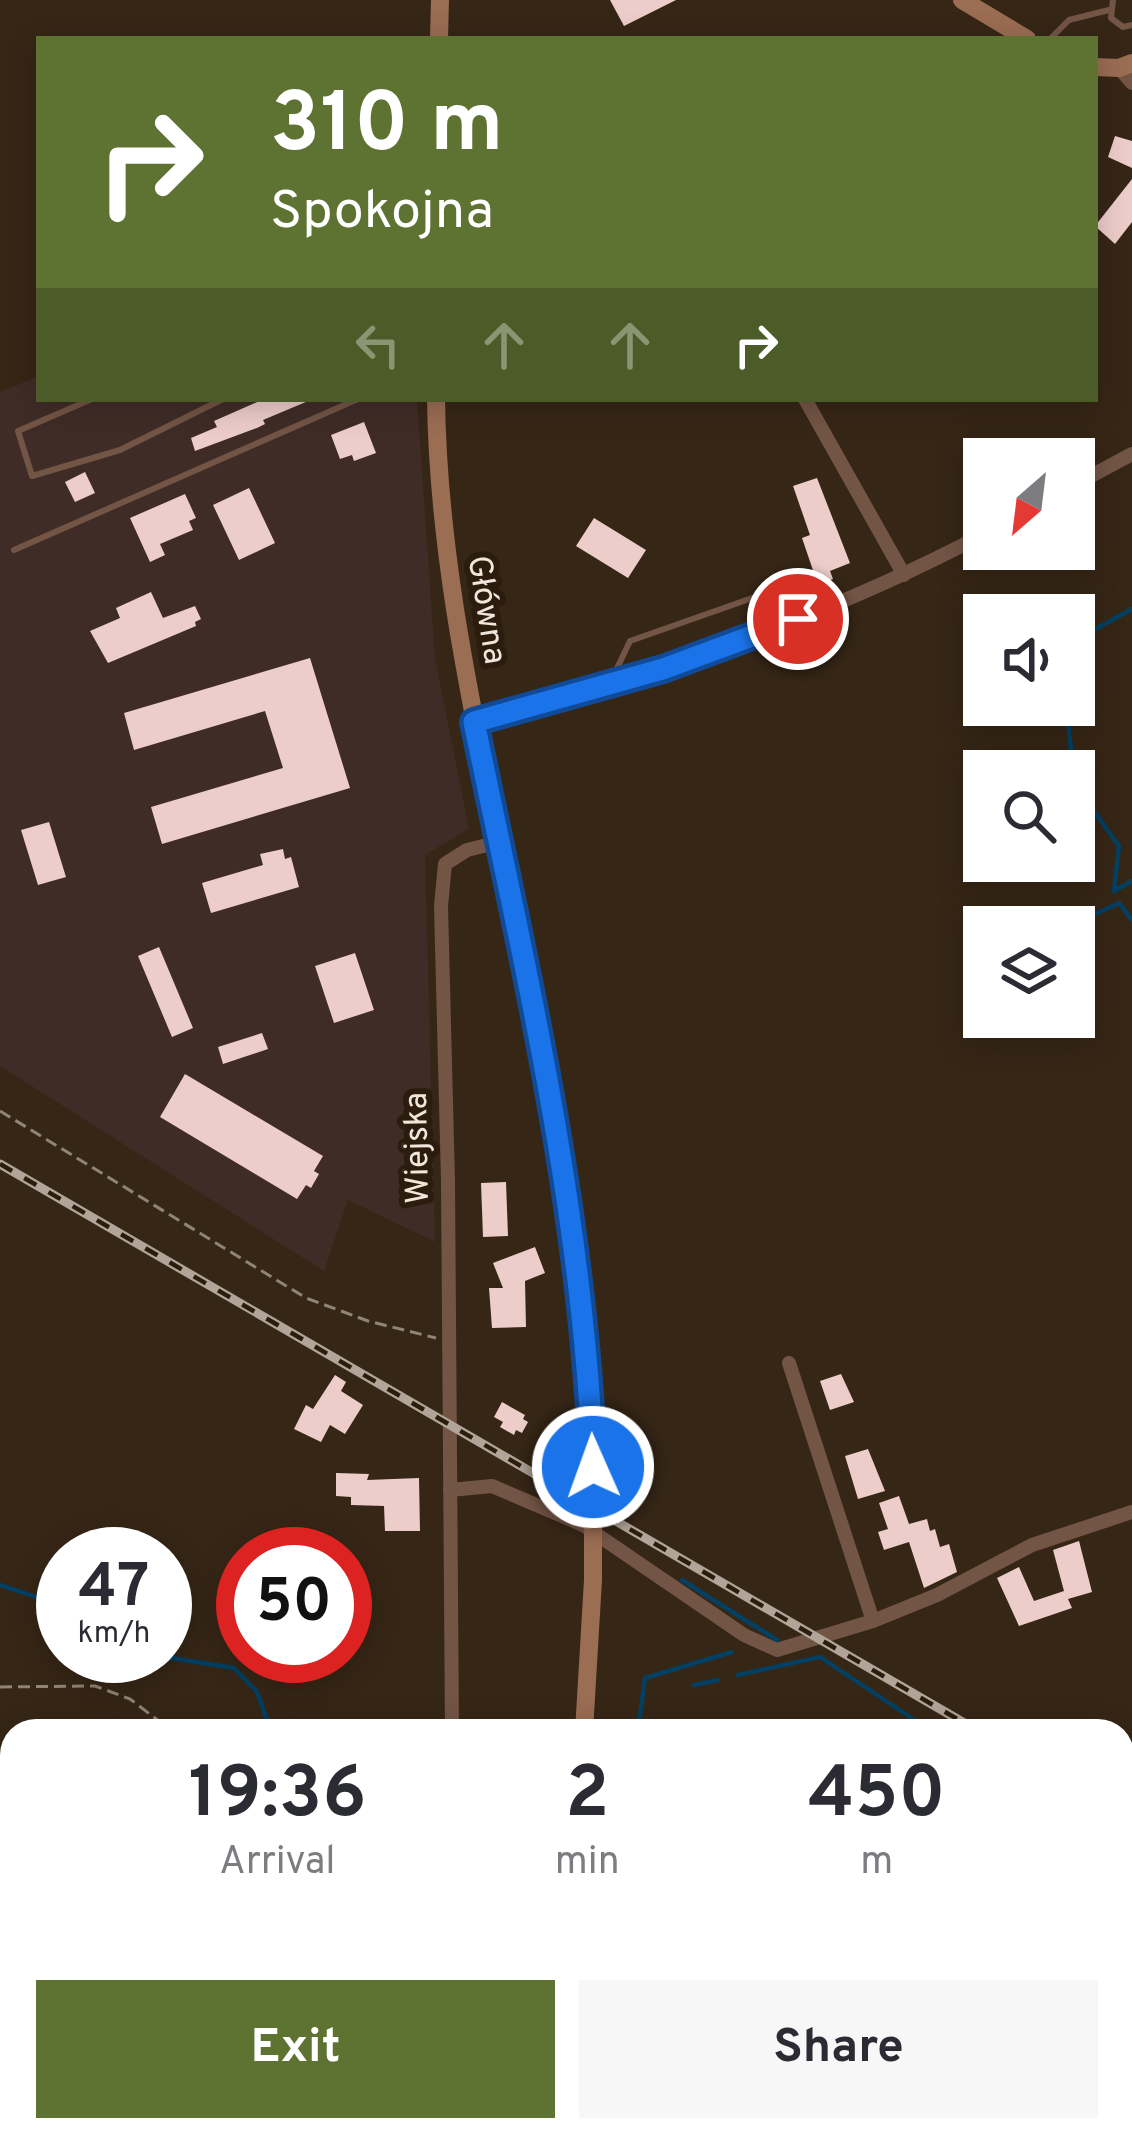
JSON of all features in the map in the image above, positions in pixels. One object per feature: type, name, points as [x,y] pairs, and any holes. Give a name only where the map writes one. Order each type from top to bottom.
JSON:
[{"type":"main road","points":[[439,36],[440,0]]},
{"type":"main road","points":[[962,0],[1022,36]]},
{"type":"main road","points":[[1098,67],[1128,71]]},
{"type":"main road","name":"Główna","points":[[436,402],[446,558],[567,1194],[586,1347],[593,1580],[585,1719]]},
{"type":"street","points":[[807,402],[904,575]]},
{"type":"street","points":[[1095,474],[1132,454]]},
{"type":"street","points":[[474,722],[610,685],[798,619],[963,545]]},
{"type":"street","name":"Wiejska","points":[[452,1719],[441,906],[445,864],[467,850],[499,842]]},
{"type":"street","points":[[789,1363],[873,1622]]},
{"type":"street","points":[[450,1490],[492,1486],[583,1526],[766,1647],[787,1649],[873,1622],[938,1595],[1032,1545],[1132,1512]]},
{"type":"lane","points":[[1109,10],[1113,0]]},
{"type":"lane","points":[[1109,10],[1116,23],[1132,26]]},
{"type":"lane","points":[[1053,36],[1069,20],[1109,10]]},
{"type":"lane","points":[[85,402],[18,431],[32,476],[121,450],[217,402]]},
{"type":"lane","points":[[14,550],[351,402]]},
{"type":"lane","points":[[610,685],[630,641],[792,584]]},
{"type":"path","points":[[0,1112],[306,1298],[368,1321],[449,1341]]},
{"type":"path","points":[[0,1687],[94,1686],[130,1699],[156,1719]]},
{"type":"shaded area","points":[[36,377],[36,402],[417,402],[435,659],[469,829],[425,855],[435,1242],[348,1200],[324,1271],[0,1066],[0,392]]},
{"type":"building","points":[[610,0],[676,0],[624,26]]},
{"type":"building","points":[[1115,136],[1132,141],[1132,168],[1108,157]]},
{"type":"building","points":[[1132,179],[1132,222],[1115,244],[1098,229],[1098,222]]},
{"type":"building","points":[[257,402],[306,402],[263,420],[265,424],[257,428],[195,451],[191,438],[217,427],[214,421]]},
{"type":"building","points":[[364,422],[376,453],[354,461],[352,455],[340,459],[331,435]]},
{"type":"building","points":[[85,472],[95,493],[75,502],[65,482]]},
{"type":"building","points":[[817,478],[850,563],[830,571],[833,579],[818,585],[802,538],[810,535],[793,486]]},
{"type":"building","points":[[249,488],[275,543],[239,560],[213,505]]},
{"type":"building","points":[[185,494],[196,518],[189,521],[193,530],[160,544],[165,555],[150,562],[130,518]]},
{"type":"building","points":[[594,518],[646,550],[628,578],[576,546]]},
{"type":"building","points":[[151,592],[163,618],[195,606],[201,619],[196,626],[108,663],[90,631],[120,618],[116,608]]},
{"type":"building","points":[[310,658],[350,788],[162,844],[151,807],[283,768],[265,711],[134,750],[124,713]]},
{"type":"building","points":[[49,822],[66,877],[38,885],[21,830]]},
{"type":"building","points":[[283,849],[285,859],[291,857],[299,887],[211,913],[202,883],[263,865],[260,854]]},
{"type":"building","points":[[159,947],[193,1028],[172,1037],[138,956]]},
{"type":"building","points":[[355,953],[374,1010],[334,1023],[315,966]]},
{"type":"building","points":[[262,1033],[268,1049],[223,1064],[218,1047]]},
{"type":"building","points":[[185,1074],[323,1156],[311,1188],[306,1185],[297,1199],[160,1117]]},
{"type":"building","points":[[506,1182],[508,1236],[483,1237],[481,1183]]},
{"type":"building","points":[[535,1247],[545,1273],[525,1281],[526,1327],[492,1328],[489,1288],[503,1288],[493,1263]]},
{"type":"building","points":[[841,1374],[854,1402],[830,1410],[820,1381]]},
{"type":"building","points":[[335,1375],[346,1382],[341,1391],[363,1405],[345,1434],[330,1425],[321,1442],[294,1429],[306,1405],[313,1409]]},
{"type":"building","points":[[502,1402],[525,1415],[528,1422],[522,1433],[516,1430],[514,1435],[500,1427],[503,1422],[494,1417]]},
{"type":"building","points":[[868,1449],[885,1491],[858,1499],[845,1456]]},
{"type":"building","points":[[336,1473],[369,1474],[367,1480],[419,1478],[420,1531],[385,1531],[384,1506],[351,1505],[351,1497],[336,1496]]},
{"type":"building","points":[[899,1496],[909,1524],[927,1519],[940,1547],[949,1544],[957,1572],[924,1588],[909,1542],[884,1550],[878,1532],[888,1529],[879,1503]]},
{"type":"building","points":[[1079,1541],[1092,1592],[1068,1599],[1072,1608],[1019,1626],[997,1578],[1019,1567],[1034,1601],[1064,1591],[1053,1550]]},
{"type":"waterway","points":[[1095,629],[1132,609]]},
{"type":"waterway","points":[[1068,726],[1073,767],[1084,797],[1119,846],[1114,891]]},
{"type":"waterway","points":[[1114,891],[1132,881]]},
{"type":"waterway","points":[[1095,914],[1119,903],[1132,920]]},
{"type":"waterway","points":[[682,1580],[777,1640]]},
{"type":"waterway","points":[[0,1585],[36,1597]]},
{"type":"waterway","points":[[640,1719],[645,1678],[732,1652]]},
{"type":"waterway","points":[[738,1675],[820,1657],[913,1719]]},
{"type":"waterway","points":[[192,1661],[234,1668],[257,1692],[267,1719]]},
{"type":"waterway","points":[[694,1685],[718,1680]]},
{"type":"railway","points":[[0,1164],[957,1719]]},
{"type":"route","points":[[593,1467],[586,1347],[570,1214],[543,1056],[474,722],[663,669],[798,619]]}]
